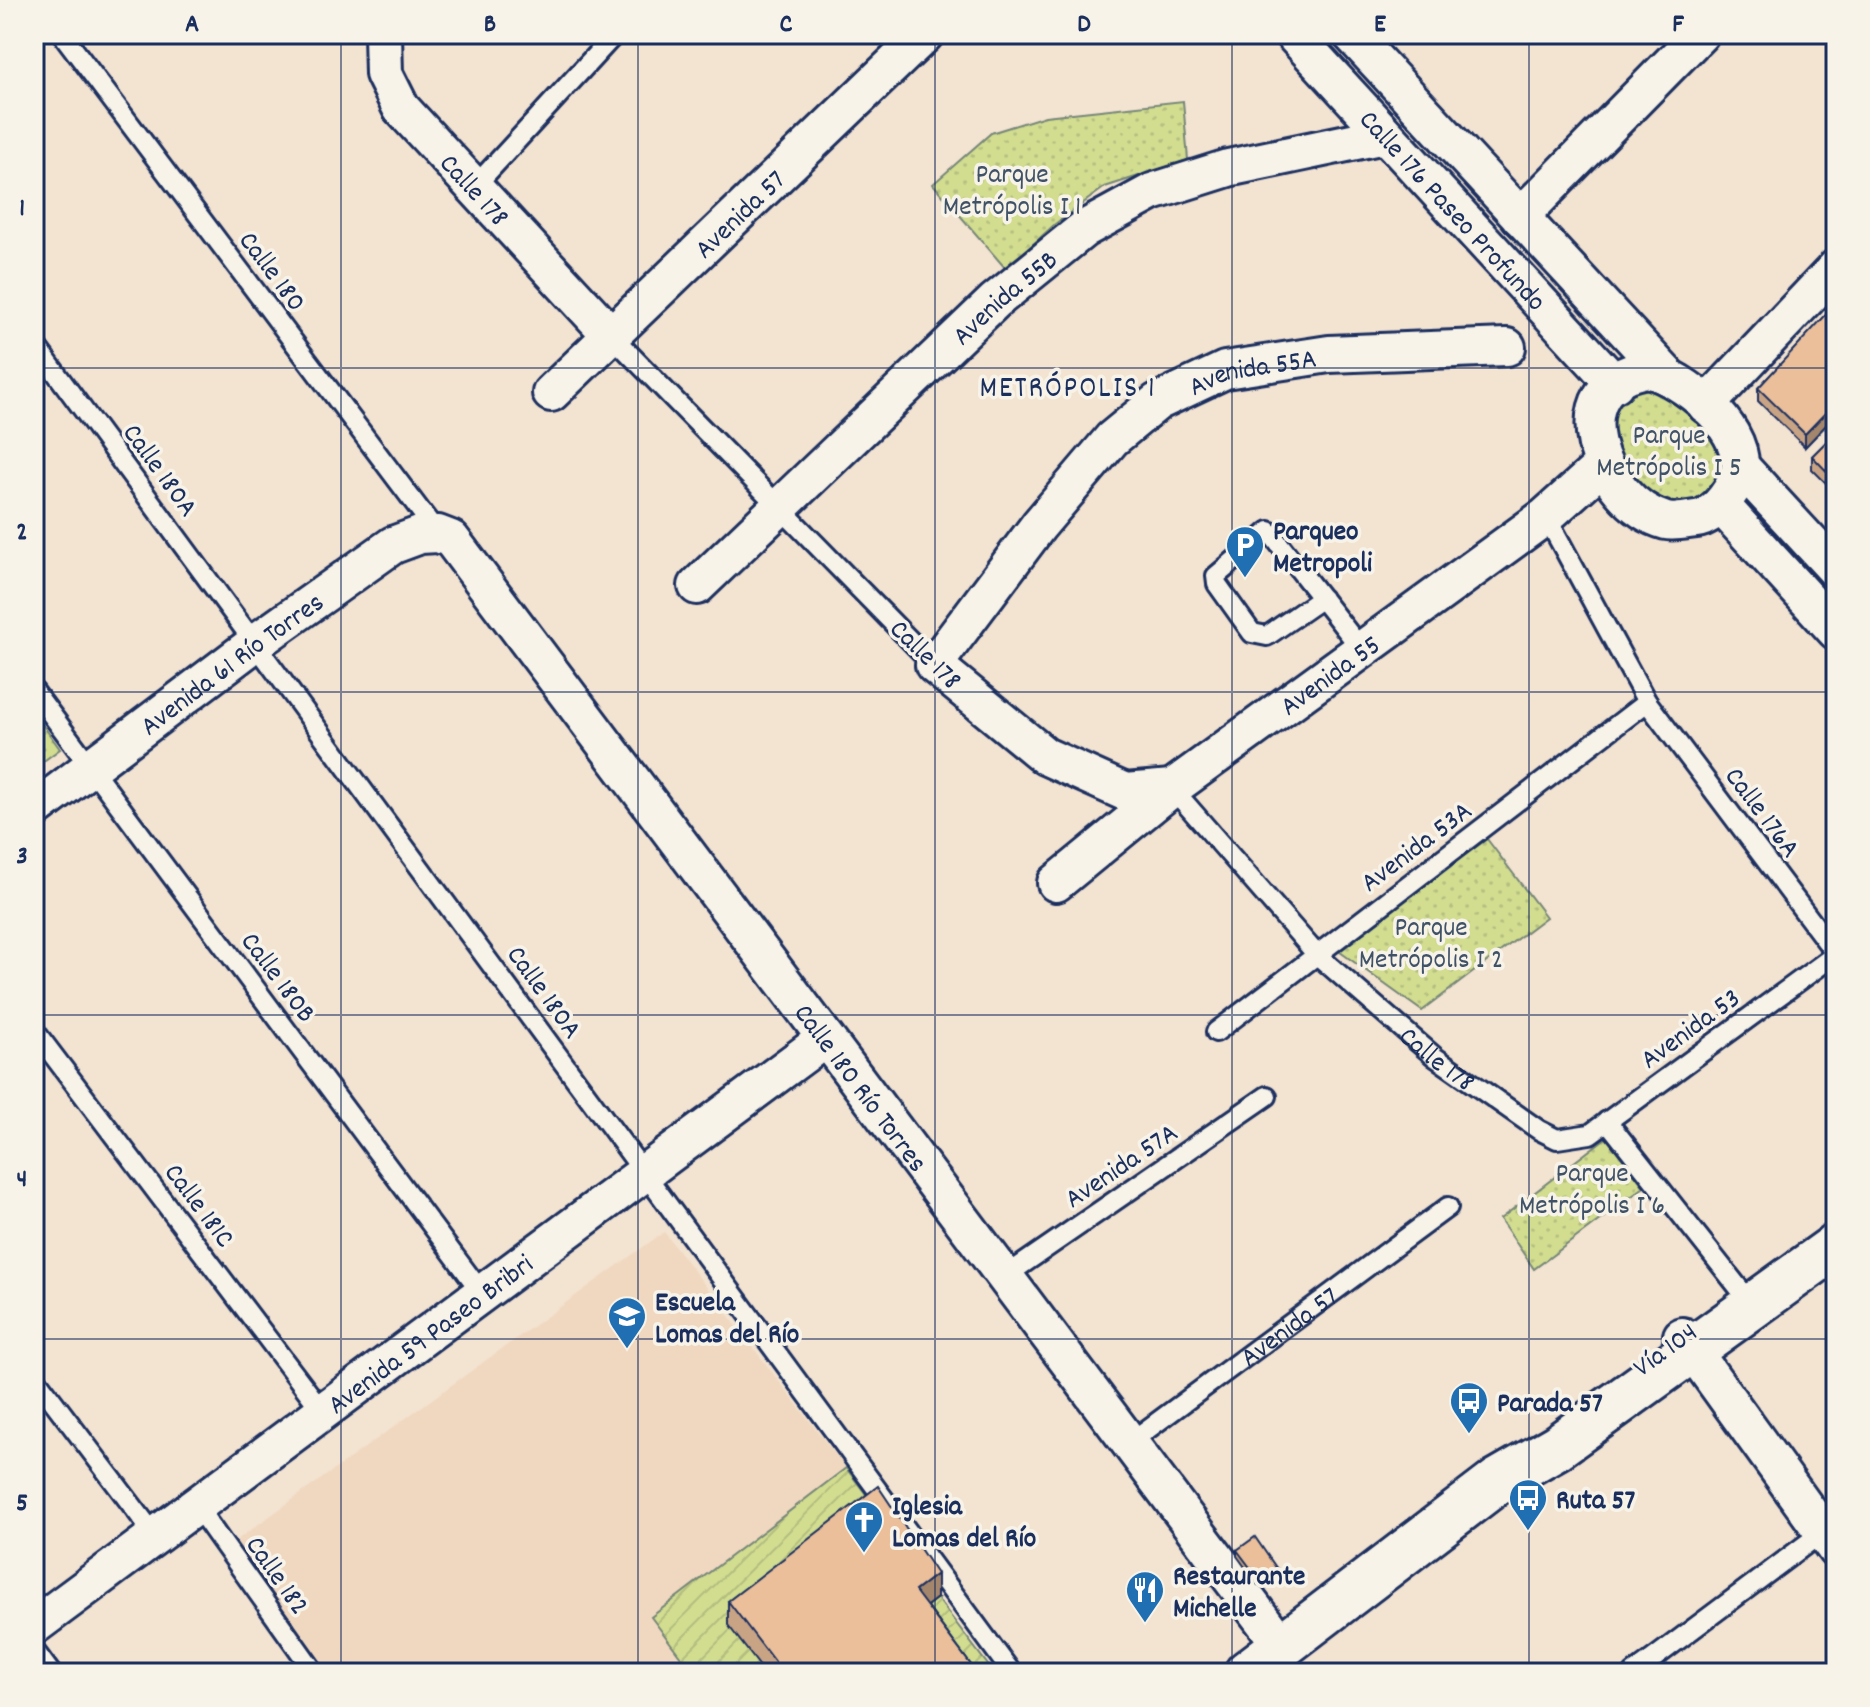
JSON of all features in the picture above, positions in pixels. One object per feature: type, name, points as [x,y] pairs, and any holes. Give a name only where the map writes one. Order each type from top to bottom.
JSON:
[{"type":"main road","name":"Vía 104","points":[[1247,1673],[1498,1481],[1557,1447],[1687,1344],[1742,1292],[1836,1223]]},
{"type":"main road","name":"Vía 104","points":[[1687,1344],[1836,1246]]},
{"type":"street","name":"Avenida 57","points":[[551,393],[925,34]]},
{"type":"street","name":"Calle 176 Paseo Profundo","points":[[1293,34],[1615,384]]},
{"type":"street","points":[[1520,217],[1700,34]]},
{"type":"street","name":"Calle 178","points":[[382,36],[384,74],[401,108],[610,334]]},
{"type":"street","name":"Calle 176 Paseo Profundo","points":[[1362,38],[1520,217],[1666,374]]},
{"type":"street","name":"Avenida 55B","points":[[697,586],[995,301],[1084,229],[1152,192],[1228,168],[1385,135]]},
{"type":"street","points":[[1706,405],[1836,268]]},
{"type":"street","name":"Avenida 55A","points":[[934,665],[1039,525],[1112,439],[1157,402],[1225,370],[1329,354],[1507,347]]},
{"type":"street","points":[[1648,369],[1666,374],[1686,384],[1735,443],[1740,466],[1734,487],[1721,505],[1701,519],[1668,522],[1636,507],[1603,465],[1593,437],[1594,415],[1607,390],[1632,371],[1648,369]]},
{"type":"street","name":"Avenida 55","points":[[1056,883],[1172,788],[1546,516],[1603,465]]},
{"type":"street","points":[[1740,466],[1836,570]]},
{"type":"street","points":[[1721,505],[1836,631]]},
{"type":"street","name":"Avenida 61 Río Torres","points":[[34,810],[255,643],[393,545],[420,535],[438,534]]},
{"type":"street","name":"Calle 180 Río Torres","points":[[438,534],[451,539],[463,554],[1282,1646]]},
{"type":"street","name":"Calle 178","points":[[934,665],[1045,756],[1088,779],[1125,792],[1172,788]]},
{"type":"street","name":"Avenida 59 Paseo Bribri","points":[[34,1626],[825,1039]]},
{"type":"street","points":[[1687,1344],[1830,1540]]},
{"type":"lane","points":[[475,186],[615,34]]},
{"type":"lane","name":"Calle 180","points":[[66,39],[438,534]]},
{"type":"lane","name":"Calle 178","points":[[610,334],[781,504],[934,665]]},
{"type":"lane","name":"Calle 180A","points":[[34,343],[1012,1673]]},
{"type":"lane","name":"Calle 176A","points":[[1546,516],[1647,702],[1836,954]]},
{"type":"lane","points":[[1322,598],[1267,636],[1258,636],[1252,633],[1217,584],[1216,576],[1269,531],[1322,598],[1362,650]]},
{"type":"lane","name":"Calle 180B","points":[[34,691],[482,1293]]},
{"type":"lane","name":"Avenida 53A","points":[[1216,1032],[1647,702]]},
{"type":"lane","name":"Calle 178","points":[[1172,788],[1317,955],[1435,1057],[1539,1130],[1557,1139],[1573,1138]]},
{"type":"lane","name":"Avenida 53","points":[[1573,1138],[1590,1134],[1836,954]]},
{"type":"lane","name":"Calle 181C","points":[[34,1030],[323,1412]]},
{"type":"lane","name":"Avenida 57A","points":[[1004,1277],[1267,1096]]},
{"type":"lane","points":[[1607,1121],[1742,1292]]},
{"type":"lane","name":"Avenida 57","points":[[1129,1443],[1448,1207]]},
{"type":"lane","points":[[34,1376],[156,1537]]},
{"type":"lane","name":"Calle 182","points":[[197,1507],[315,1673]]},
{"type":"lane","points":[[1634,1673],[1830,1540]]},
{"type":"lane","points":[[34,1650],[51,1673]]},
{"type":"shaded area","name":"Escuela Lomas del Río","points":[[664,1232],[846,1468],[651,1617],[693,1673],[329,1673],[234,1542]]},
{"type":"green space","name":"Parque Metrópolis I 1","points":[[1183,101],[1188,160],[1105,187],[1055,224],[1006,269],[933,184],[991,133],[1045,116]]},
{"type":"green space","name":"Parque Metrópolis I 5","points":[[1639,383],[1678,389],[1728,453],[1713,496],[1670,507],[1646,494],[1624,470],[1610,441],[1609,414],[1618,400]]},
{"type":"green space","points":[[34,713],[60,749],[34,768]]},
{"type":"green space","name":"Parque Metrópolis I 2","points":[[1487,839],[1546,917],[1422,1011],[1336,949]]},
{"type":"green space","name":"Parque Metrópolis I 6","points":[[1607,1137],[1644,1187],[1534,1269],[1500,1219]]},
{"type":"green space","points":[[846,1468],[878,1510],[765,1673],[693,1673],[651,1617]]},
{"type":"green space","points":[[937,1598],[994,1673],[959,1673],[915,1615]]},
{"type":"building","points":[[1836,304],[1836,411],[1833,414],[1829,409],[1805,434],[1758,388]]},
{"type":"building","points":[[1836,432],[1836,481],[1812,456]]},
{"type":"building","name":"Iglesia Lomas del Río","points":[[878,1486],[937,1574],[915,1591],[977,1673],[783,1673],[728,1601]]},
{"type":"building","points":[[1255,1537],[1279,1572],[1267,1579],[1258,1578],[1237,1550]]},
{"type":"place","name":"Parqueo Metropoli","points":[[1245,579]]},
{"type":"place","name":"Escuela Lomas del Río","points":[[627,1350]]},
{"type":"place","name":"Parada 57","points":[[1469,1435]]},
{"type":"place","name":"Ruta 57","points":[[1528,1532]]},
{"type":"place","name":"Iglesia Lomas del Río","points":[[864,1554]]},
{"type":"place","name":"Restaurante Michelle","points":[[1145,1624]]},
{"type":"district","name":"METRÓPOLIS 1","points":[[1068,386]]}]
